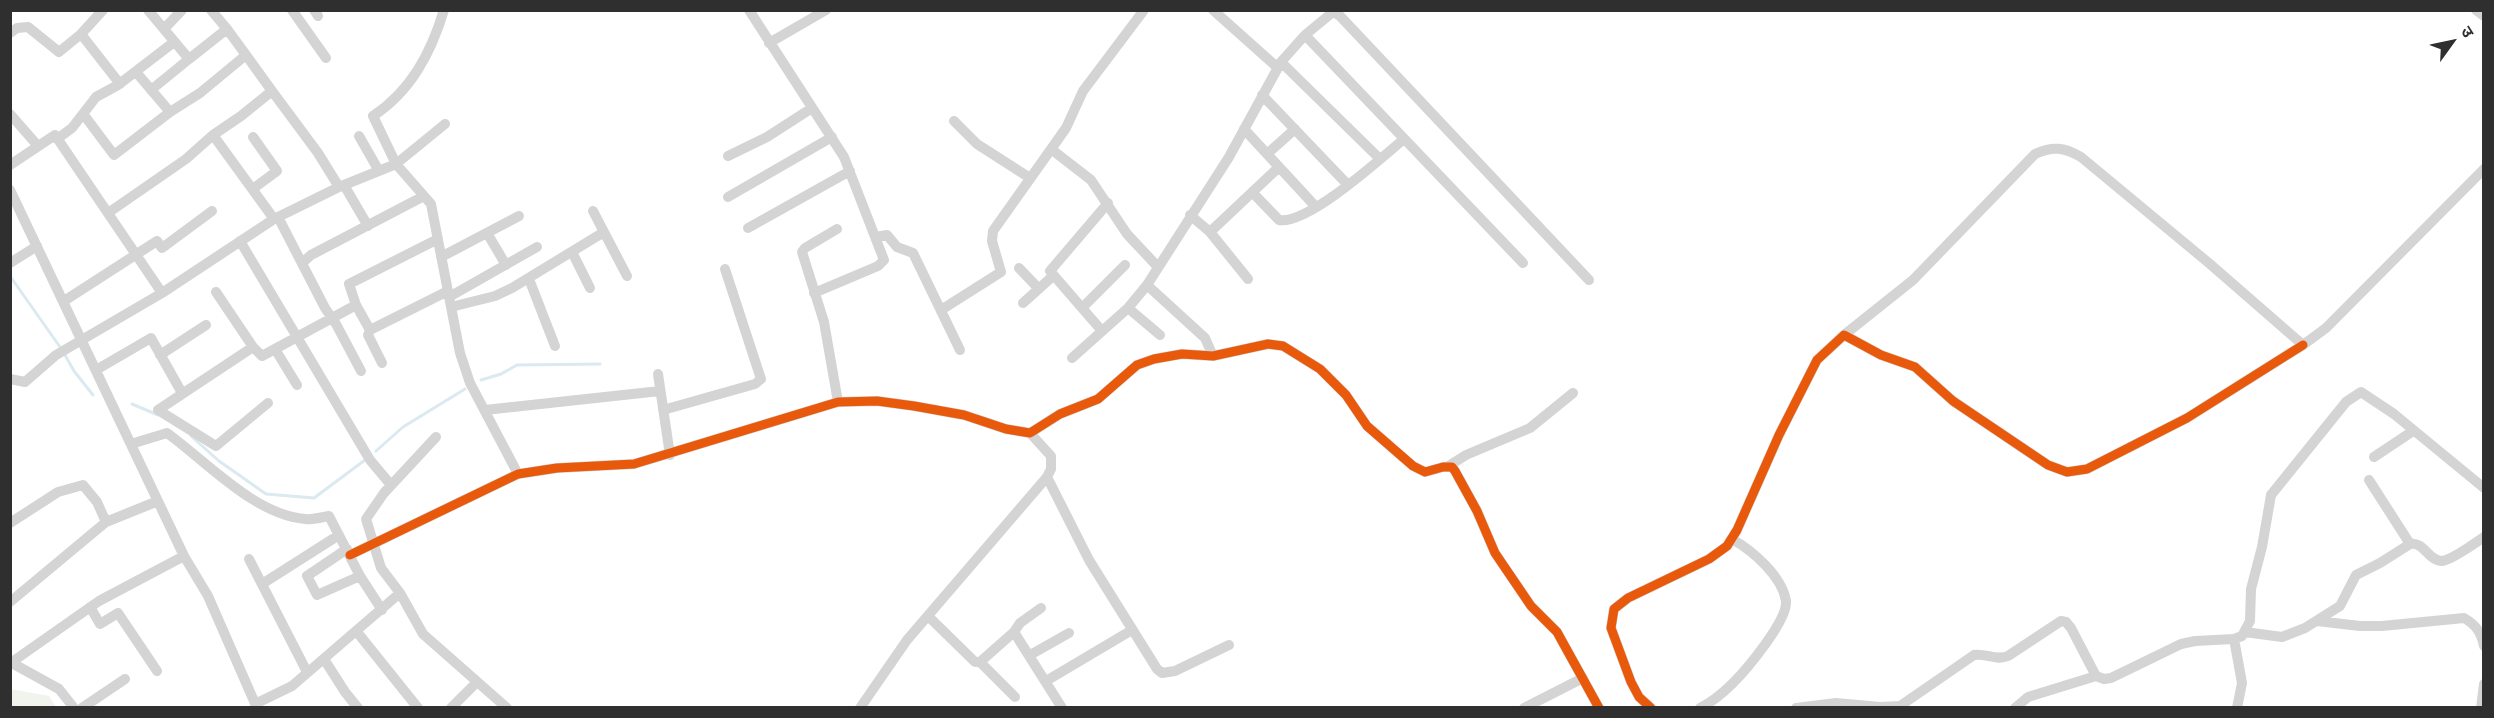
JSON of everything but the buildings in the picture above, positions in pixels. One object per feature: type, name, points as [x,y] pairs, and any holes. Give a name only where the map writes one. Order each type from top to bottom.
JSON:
[{"type":"street","points":[[10,33],[17,28],[28,27],[59,52],[81,34],[104,10]]},
{"type":"street","points":[[148,10],[189,59]]},
{"type":"street","points":[[164,29],[182,10]]},
{"type":"street","points":[[211,10],[228,29],[342,186],[368,226]]},
{"type":"street","points":[[292,10],[326,58]]},
{"type":"street","points":[[444,10],[438,31],[411,83],[373,116],[396,164],[431,204],[460,354],[470,383],[518,474]]},
{"type":"street","points":[[749,10],[832,137],[850,171],[884,260],[881,264],[814,293]]},
{"type":"street","points":[[769,43],[826,10]]},
{"type":"street","points":[[941,310],[1001,272],[991,236],[1069,123],[1083,91],[1144,10]]},
{"type":"street","points":[[1213,10],[1280,65],[1380,159]]},
{"type":"street","points":[[2476,10],[2484,16]]},
{"type":"street","points":[[1072,358],[1128,308],[1147,285],[1229,157],[1280,65],[1305,34],[1330,13],[1340,16],[1589,280]]},
{"type":"street","points":[[151,90],[228,29]]},
{"type":"street","points":[[81,34],[120,84]]},
{"type":"street","points":[[1305,34],[1523,263]]},
{"type":"street","points":[[57,139],[84,115],[96,97],[120,84],[174,42]]},
{"type":"street","points":[[84,115],[114,155],[170,112],[200,93],[246,55]]},
{"type":"street","points":[[136,72],[170,112]]},
{"type":"street","points":[[108,213],[186,159],[213,135],[241,117],[272,91]]},
{"type":"street","points":[[1262,95],[1348,185]]},
{"type":"street","points":[[728,156],[767,137],[812,108]]},
{"type":"street","points":[[10,114],[38,146]]},
{"type":"street","points":[[954,121],[977,144],[1030,178]]},
{"type":"street","points":[[10,379],[25,382],[57,355],[83,342],[162,293],[276,218],[342,186],[396,164],[445,124]]},
{"type":"street","points":[[1244,129],[1316,207]]},
{"type":"street","points":[[1268,154],[1295,129]]},
{"type":"street","points":[[10,165],[55,135],[162,293]]},
{"type":"street","points":[[213,135],[276,218],[361,371]]},
{"type":"street","points":[[359,136],[380,171]]},
{"type":"street","points":[[728,197],[832,137]]},
{"type":"street","points":[[253,138],[277,171],[254,188]]},
{"type":"street","points":[[1252,192],[1282,221],[1306,214],[1348,185],[1404,139]]},
{"type":"street","points":[[1651,708],[1639,697],[1631,682],[1611,628],[1614,609],[1636,593],[1720,552],[1732,539],[1779,435],[1817,360],[1844,335],[1913,280],[2035,154],[2047,148],[2062,148],[2081,157],[2219,272],[2302,345]]},
{"type":"street","points":[[1051,149],[1088,177],[1108,203],[1127,234],[1158,266]]},
{"type":"street","points":[[1210,232],[1279,167]]},
{"type":"street","points":[[1844,335],[1881,355],[1915,367],[1953,401],[2048,465],[2067,472],[2087,468],[2187,418],[2326,328],[2484,169]]},
{"type":"street","points":[[748,228],[850,171]]},
{"type":"street","points":[[10,190],[184,556],[208,596],[256,706],[292,686],[400,593]]},
{"type":"street","points":[[302,263],[311,255],[424,196]]},
{"type":"street","points":[[1102,331],[1050,271],[1108,203]]},
{"type":"street","points":[[64,302],[157,241],[162,248],[212,211]]},
{"type":"street","points":[[593,211],[627,276]]},
{"type":"street","points":[[1191,215],[1210,232],[1248,279]]},
{"type":"street","points":[[441,257],[519,216]]},
{"type":"street","points":[[837,229],[802,252],[824,322],[838,402]]},
{"type":"street","points":[[449,298],[502,293],[604,232]]},
{"type":"street","points":[[487,233],[506,265]]},
{"type":"street","points":[[876,237],[887,235],[897,247],[913,253],[960,350]]},
{"type":"street","points":[[382,363],[368,335],[370,330],[356,305],[349,284],[438,239]]},
{"type":"street","points":[[240,241],[370,459],[391,485]]},
{"type":"street","points":[[10,263],[37,246]]},
{"type":"street","points":[[370,330],[449,298],[537,247]]},
{"type":"street","points":[[572,252],[590,288]]},
{"type":"street","points":[[1082,308],[1125,265]]},
{"type":"street","points":[[1019,268],[1039,289]]},
{"type":"street","points":[[663,410],[760,381],[761,376],[749,346],[725,269]]},
{"type":"street","points":[[1023,303],[1053,276]]},
{"type":"street","points":[[528,279],[555,346]]},
{"type":"street","points":[[1147,285],[1211,350]]},
{"type":"street","points":[[216,292],[253,347],[262,356],[356,305]]},
{"type":"street","points":[[1128,308],[1160,335]]},
{"type":"street","points":[[160,355],[206,325]]},
{"type":"street","points":[[96,370],[151,338],[182,393]]},
{"type":"street","points":[[1030,433],[1060,414],[1098,399],[1137,365],[1154,358],[1268,344],[1282,346],[1320,369],[1346,395],[1367,426],[1413,466],[1425,472],[1445,467],[1466,455],[1530,428],[1573,393]]},
{"type":"street","points":[[253,347],[158,410],[216,446],[268,403]]},
{"type":"street","points":[[276,349],[297,385]]},
{"type":"street","points":[[658,374],[669,455]]},
{"type":"street","points":[[485,410],[660,392]]},
{"type":"street","points":[[1796,708],[1836,703],[1880,707],[1900,706],[1968,658],[1981,654],[1998,659],[2008,656],[2061,621],[2066,622],[2071,628],[2096,675],[2104,679],[2111,678],[2181,644],[2234,639],[2242,636],[2250,621],[2251,589],[2262,547],[2271,495],[2346,402],[2361,392],[2484,488]]},
{"type":"street","points":[[360,576],[317,595],[307,576],[349,552],[374,544],[518,474],[557,468],[634,464],[838,402],[877,401],[914,406],[964,415],[1006,429],[1030,433],[1051,456],[1051,469],[1047,477],[928,616],[888,666],[860,708]]},
{"type":"street","points":[[2374,457],[2413,431]]},
{"type":"street","points":[[131,444],[167,433],[236,488],[269,510],[306,519],[329,516],[360,576],[382,610]]},
{"type":"street","points":[[436,437],[391,485],[366,519],[381,568],[400,593],[423,634],[507,708]]},
{"type":"street","points":[[1445,467],[1455,471],[1473,501],[1500,560],[1531,606],[1557,632],[1599,708]]},
{"type":"street","points":[[1047,477],[1076,536],[1152,662],[1162,673],[1175,671],[1229,645]]},
{"type":"street","points":[[2369,480],[2410,544]]},
{"type":"street","points":[[10,523],[58,492],[82,485],[96,502],[106,522]]},
{"type":"street","points":[[10,602],[106,522],[158,501]]},
{"type":"street","points":[[262,584],[339,535]]},
{"type":"street","points":[[2245,632],[2289,636],[2343,602],[2356,575],[2410,544],[2418,544],[2435,559],[2443,561],[2484,537]]},
{"type":"street","points":[[1700,708],[1722,693],[1742,674],[1777,626],[1786,608],[1782,591],[1766,565],[1748,548],[1732,539]]},
{"type":"street","points":[[74,708],[59,689],[11,661],[90,607],[123,587],[184,556]]},
{"type":"street","points":[[249,559],[307,672]]},
{"type":"street","points":[[90,607],[100,624],[118,614],[157,671]]},
{"type":"street","points":[[980,662],[1014,632],[1020,623],[1041,608]]},
{"type":"street","points":[[928,616],[972,660],[980,662],[1015,697]]},
{"type":"street","points":[[2316,621],[2382,626],[2464,618],[2477,629],[2484,646]]},
{"type":"street","points":[[1046,681],[1132,630]]},
{"type":"street","points":[[357,632],[418,708]]},
{"type":"street","points":[[1014,632],[1062,708]]},
{"type":"street","points":[[1030,655],[1069,633]]},
{"type":"street","points":[[2234,639],[2242,683],[2237,708]]},
{"type":"street","points":[[324,659],[358,708]]},
{"type":"street","points":[[2015,708],[2021,701],[2035,694],[2096,675]]},
{"type":"street","points":[[1524,708],[1583,678]]},
{"type":"street","points":[[82,708],[125,679]]},
{"type":"street","points":[[451,708],[477,682]]},
{"type":"street","points":[[2481,708],[2484,684]]},
{"type":"shaded area","points":[[10,689],[49,696],[56,707],[11,707]]},
{"type":"waterway","points":[[10,276],[60,347]]},
{"type":"waterway","points":[[65,355],[74,371],[93,395]]},
{"type":"waterway","points":[[481,380],[501,374],[517,365],[600,364]]},
{"type":"waterway","points":[[376,451],[403,427],[465,389]]},
{"type":"waterway","points":[[132,404],[158,415]]},
{"type":"waterway","points":[[191,436],[219,461],[266,494],[314,498],[365,460]]},
{"type":"cycle path","points":[[1651,708],[1639,697],[1631,682],[1611,628],[1614,609],[1628,598],[1709,559],[1727,546],[1737,530],[1779,435],[1817,360],[1844,335],[1881,355],[1915,367],[1953,401],[2048,465],[2067,472],[2087,469],[2187,418],[2303,345]]},
{"type":"cycle path","points":[[350,555],[518,474],[557,468],[634,464],[838,402],[877,401],[914,406],[964,415],[1006,429],[1030,433],[1060,414],[1098,399],[1137,365],[1182,354],[1213,356],[1268,344],[1283,346],[1320,369],[1346,395],[1367,426],[1413,466],[1425,472],[1452,467],[1477,511],[1495,553],[1531,606],[1557,632],[1599,708]]}]
